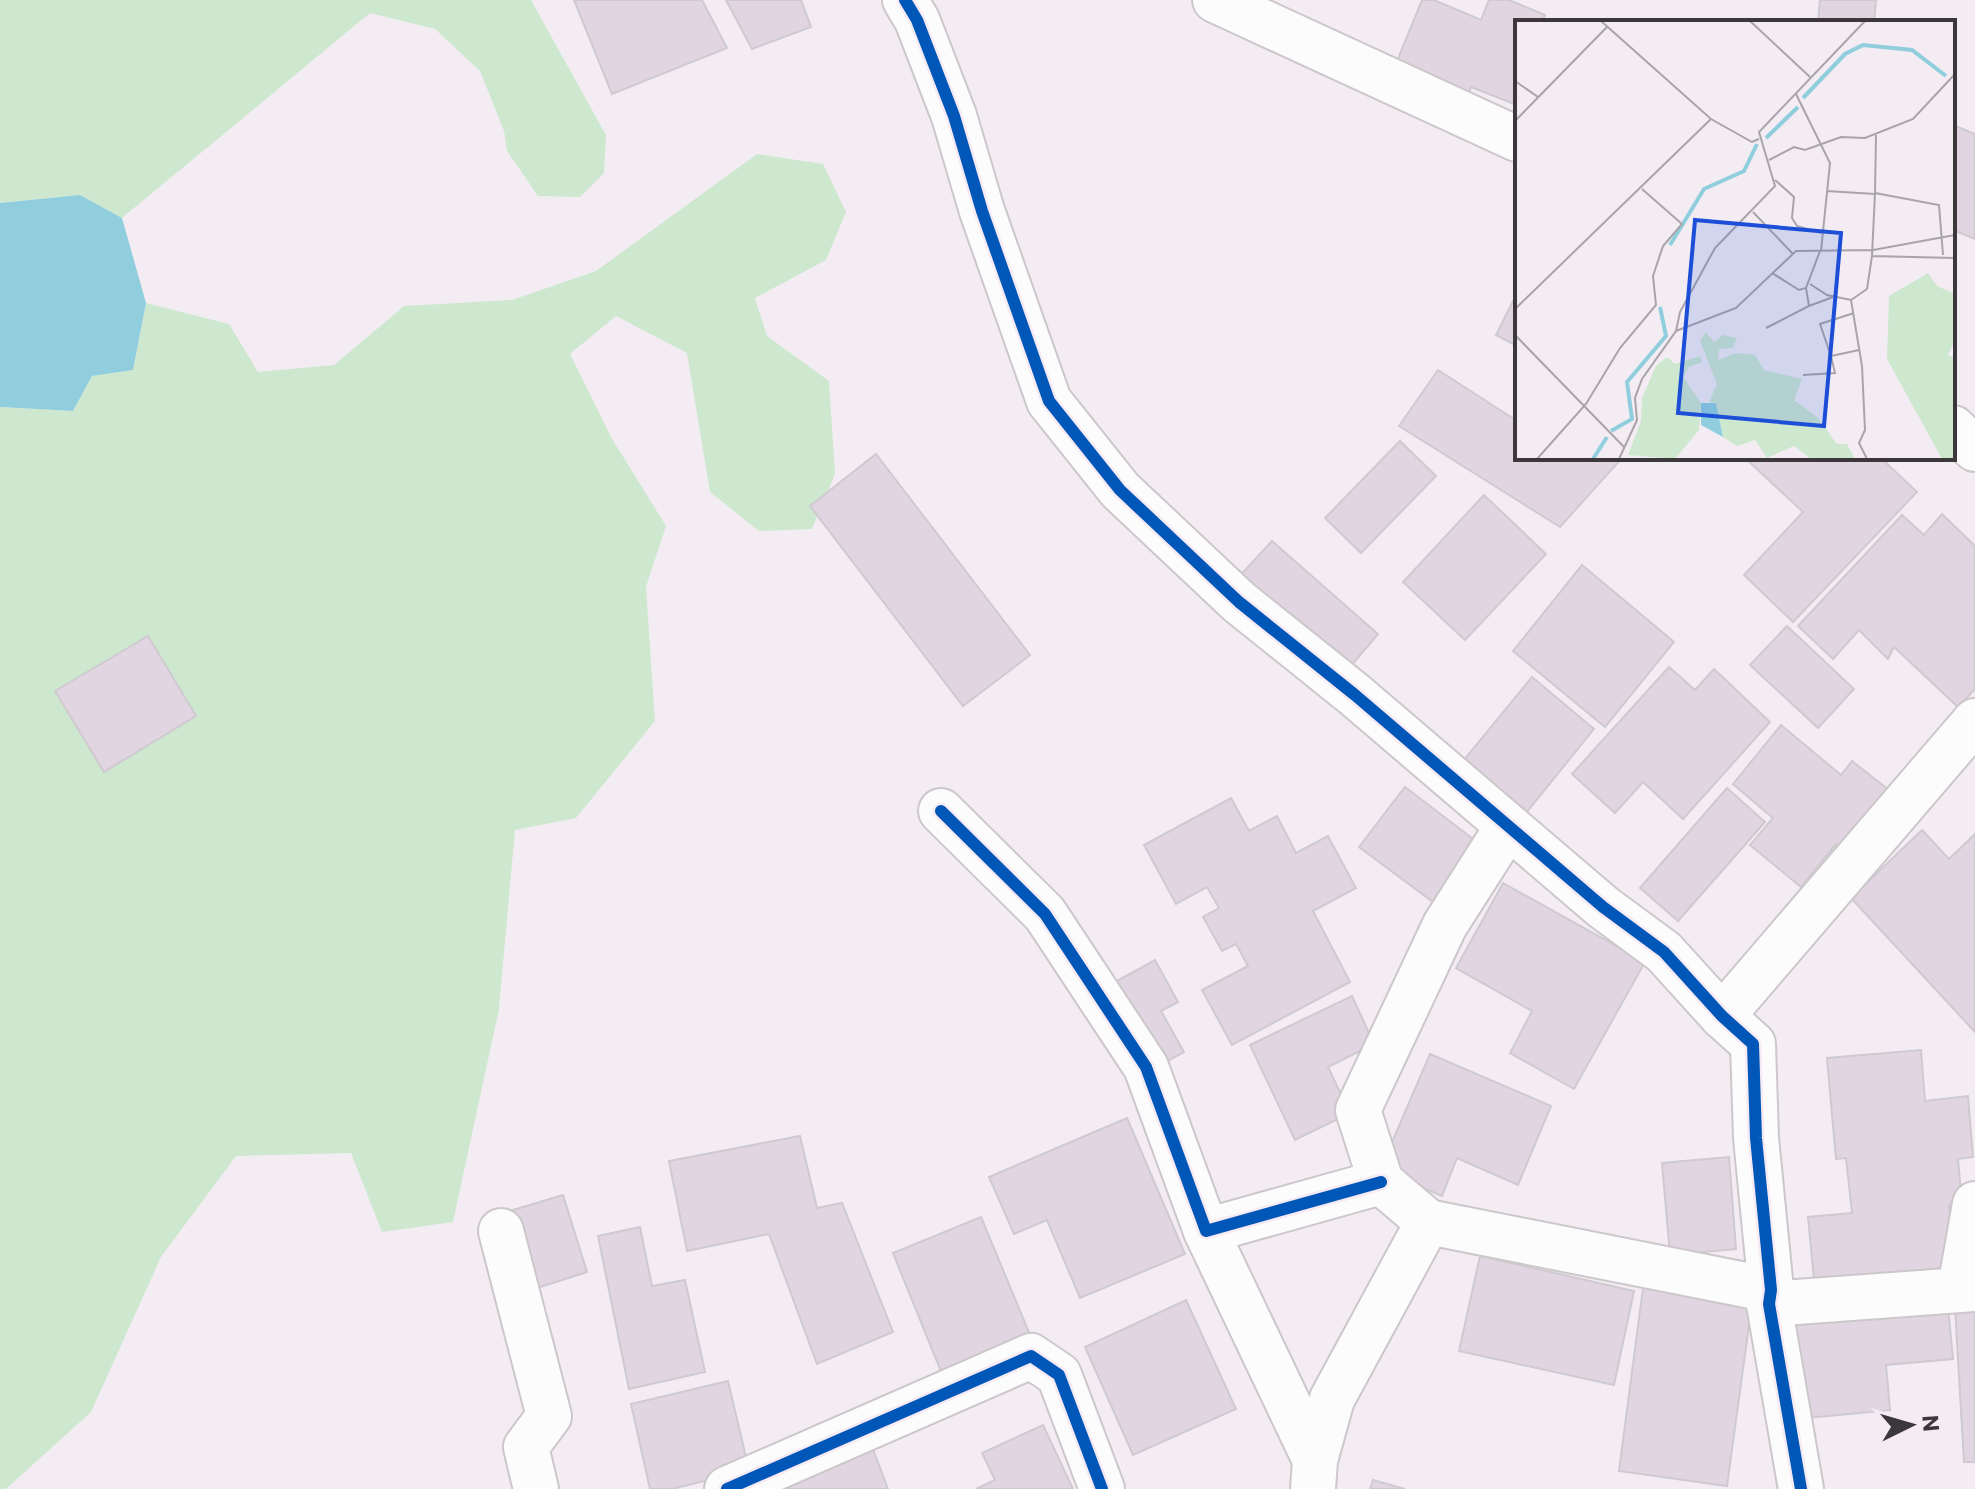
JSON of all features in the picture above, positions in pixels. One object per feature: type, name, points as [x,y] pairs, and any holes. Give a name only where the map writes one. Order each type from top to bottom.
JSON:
[{"type":"street","points":[[905,0],[917,20],[954,116],[982,211],[1049,401],[1120,490],[1228,592],[1603,907],[1664,952],[1722,1016],[1753,1044],[1756,1138],[1770,1297],[1801,1489]]},
{"type":"street","points":[[1215,0],[1515,138]]},
{"type":"street","points":[[1955,430],[1975,449]]},
{"type":"street","points":[[1722,1016],[1975,721]]},
{"type":"street","points":[[941,811],[1045,914],[1146,1067],[1206,1231],[1314,1474]]},
{"type":"street","points":[[1508,826],[1445,925],[1358,1110],[1381,1182],[1428,1222],[1770,1297],[1967,1289],[1975,1204]]},
{"type":"street","points":[[1206,1231],[1381,1182]]},
{"type":"street","points":[[1314,1474],[1332,1399],[1428,1222]]},
{"type":"street","points":[[501,1231],[549,1416],[526,1447],[536,1489]]},
{"type":"street","points":[[727,1489],[1031,1356],[1059,1375],[1102,1489]]},
{"type":"green space","points":[[0,0],[531,0],[606,135],[604,173],[580,197],[538,196],[507,151],[504,131],[480,71],[435,29],[370,13],[122,218],[80,195],[0,203]]},
{"type":"green space","points":[[757,154],[823,164],[846,212],[826,260],[755,298],[767,336],[829,381],[835,474],[812,529],[759,531],[710,492],[687,353],[616,316],[570,354],[611,437],[666,526],[646,587],[655,721],[576,818],[515,830],[499,1009],[453,1222],[382,1232],[351,1153],[236,1156],[161,1257],[91,1412],[6,1489],[0,1489],[0,407],[73,411],[92,376],[133,370],[146,303],[229,324],[258,372],[334,365],[404,306],[512,300],[596,271]]},
{"type":"water","points":[[80,195],[122,218],[146,303],[133,370],[92,376],[73,411],[0,407],[0,203]]},
{"type":"building","points":[[574,0],[702,0],[727,48],[612,94]]},
{"type":"building","points":[[726,0],[801,0],[811,27],[752,49]]},
{"type":"building","points":[[1422,0],[1434,0],[1481,20],[1489,0],[1509,0],[1545,15],[1543,20],[1515,20],[1515,104],[1471,87],[1466,100],[1393,71]]},
{"type":"building","points":[[1820,0],[1876,0],[1874,20],[1818,20]]},
{"type":"building","points":[[1955,126],[1975,134],[1975,239],[1955,231]]},
{"type":"building","points":[[1515,297],[1515,345],[1496,335]]},
{"type":"building","points":[[1438,370],[1515,420],[1515,460],[1620,460],[1560,527],[1399,426]]},
{"type":"building","points":[[1400,441],[1436,476],[1361,553],[1325,518]]},
{"type":"building","points":[[876,454],[1030,655],[963,706],[810,506]]},
{"type":"building","points":[[1747,460],[1883,460],[1917,492],[1793,622],[1744,575],[1803,512]]},
{"type":"building","points":[[1484,495],[1546,554],[1465,640],[1403,582]]},
{"type":"building","points":[[1942,514],[1975,546],[1975,689],[1958,707],[1894,647],[1888,659],[1859,630],[1833,659],[1798,626],[1902,515],[1924,535]]},
{"type":"building","points":[[1272,541],[1378,634],[1345,673],[1237,579]]},
{"type":"building","points":[[1582,565],[1674,642],[1605,727],[1513,651]]},
{"type":"building","points":[[1787,626],[1854,689],[1818,728],[1750,665]]},
{"type":"building","points":[[148,636],[196,716],[104,772],[55,691]]},
{"type":"building","points":[[1669,667],[1695,690],[1714,669],[1770,722],[1683,819],[1643,782],[1615,813],[1572,774]]},
{"type":"building","points":[[1532,677],[1594,729],[1526,813],[1463,761]]},
{"type":"building","points":[[1781,725],[1841,775],[1852,761],[1894,794],[1847,853],[1836,844],[1801,887],[1750,845],[1773,818],[1733,784]]},
{"type":"building","points":[[1405,787],[1477,842],[1433,902],[1359,847]]},
{"type":"building","points":[[1727,788],[1765,822],[1678,921],[1640,888]]},
{"type":"building","points":[[1231,798],[1249,831],[1277,816],[1296,853],[1328,836],[1356,888],[1313,911],[1350,982],[1232,1045],[1202,990],[1248,966],[1236,944],[1222,951],[1203,917],[1219,908],[1207,887],[1176,904],[1144,845]]},
{"type":"building","points":[[1922,830],[1949,859],[1975,834],[1975,1032],[1851,898]]},
{"type":"building","points":[[1503,883],[1645,962],[1574,1089],[1510,1053],[1532,1011],[1456,968]]},
{"type":"building","points":[[1155,960],[1178,1002],[1161,1011],[1184,1052],[1151,1070],[1106,987]]},
{"type":"building","points":[[1352,996],[1374,1044],[1328,1067],[1350,1113],[1295,1140],[1250,1045]]},
{"type":"building","points":[[1921,1050],[1925,1101],[1968,1096],[1973,1157],[1958,1159],[1962,1204],[1949,1205],[1956,1267],[1814,1280],[1808,1217],[1852,1213],[1846,1158],[1836,1159],[1827,1058]]},
{"type":"building","points":[[1430,1054],[1551,1106],[1518,1185],[1457,1158],[1442,1196],[1380,1170]]},
{"type":"building","points":[[1127,1118],[1185,1254],[1080,1298],[1047,1220],[1014,1234],[989,1177]]},
{"type":"building","points":[[800,1136],[817,1208],[842,1203],[893,1332],[817,1364],[769,1234],[687,1251],[669,1161]]},
{"type":"building","points":[[1729,1157],[1736,1249],[1670,1255],[1662,1163]]},
{"type":"building","points":[[563,1195],[587,1272],[534,1289],[510,1211]]},
{"type":"building","points":[[981,1217],[1033,1342],[944,1379],[893,1253]]},
{"type":"building","points":[[640,1227],[652,1286],[685,1280],[705,1372],[629,1389],[598,1236]]},
{"type":"building","points":[[1480,1256],[1634,1291],[1614,1385],[1459,1351]]},
{"type":"building","points":[[1643,1288],[1752,1303],[1727,1486],[1619,1471]]},
{"type":"building","points":[[1186,1300],[1236,1409],[1133,1455],[1085,1347]]},
{"type":"building","points":[[1975,1306],[1975,1462],[1964,1462],[1955,1307]]},
{"type":"building","points":[[1948,1307],[1953,1359],[1886,1365],[1890,1410],[1797,1419],[1790,1320]]},
{"type":"building","points":[[728,1381],[749,1470],[672,1489],[650,1489],[631,1404]]},
{"type":"building","points":[[1043,1425],[1073,1489],[976,1489],[995,1480],[982,1453]]},
{"type":"building","points":[[871,1444],[888,1489],[753,1489]]},
{"type":"building","points":[[1373,1480],[1405,1489],[1370,1489]]},
{"type":"cycle path","points":[[905,0],[917,20],[954,116],[982,211],[1049,401],[1120,490],[1239,602],[1355,695],[1603,907],[1664,952],[1722,1016],[1753,1044],[1756,1138],[1771,1290],[1769,1304],[1801,1489]]},
{"type":"cycle path","points":[[941,811],[1045,914],[1146,1067],[1206,1231],[1381,1182]]},
{"type":"cycle path","points":[[727,1489],[1031,1356],[1059,1375],[1102,1489]]}]
